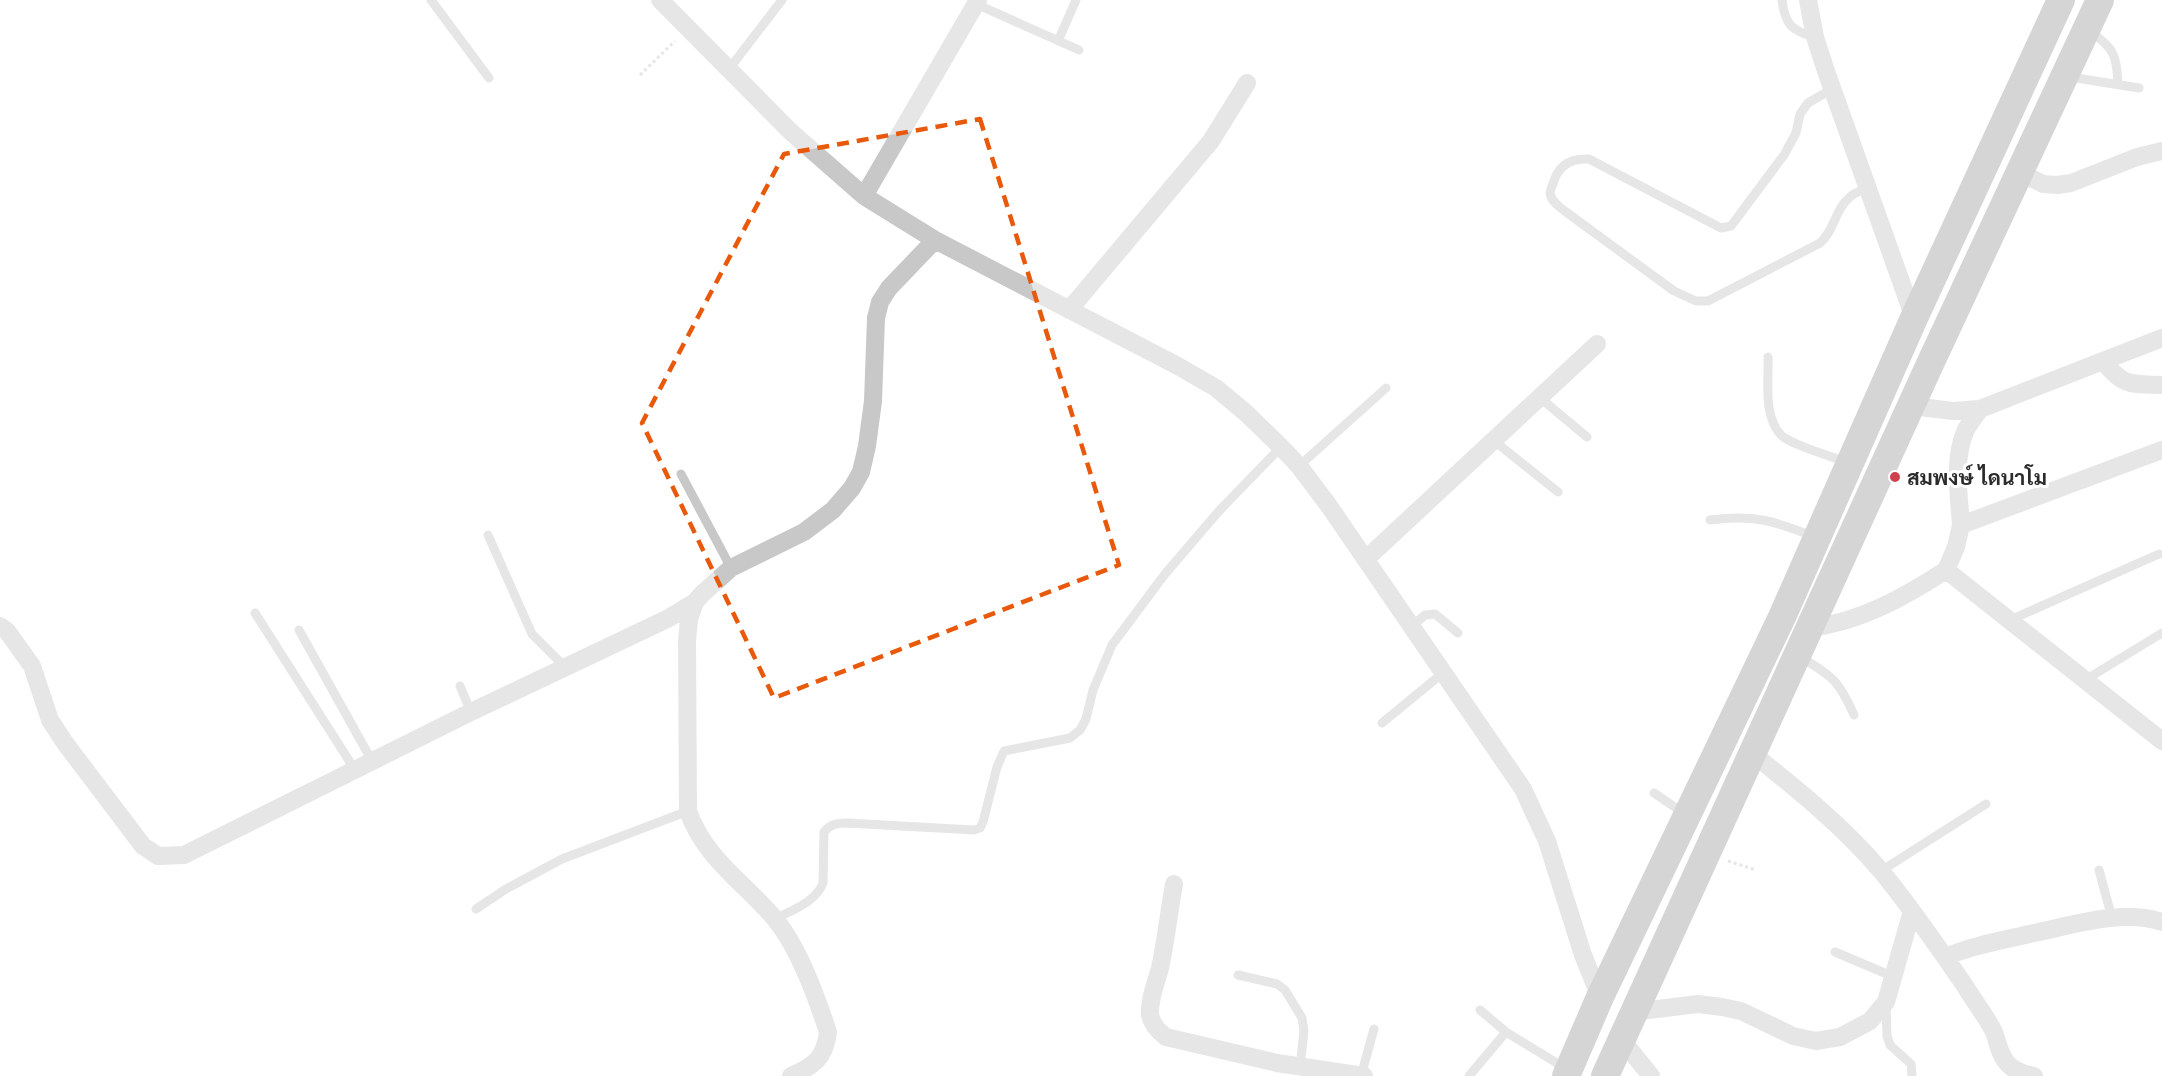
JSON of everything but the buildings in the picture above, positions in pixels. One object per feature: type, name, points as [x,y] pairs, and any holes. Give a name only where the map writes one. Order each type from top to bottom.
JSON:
[{"type":"main road","points":[[1567,1073],[1600,997],[1782,617],[1914,318],[2061,0]]},
{"type":"main road","points":[[1605,1076],[2100,0]]},
{"type":"street","points":[[660,0],[790,132],[864,196],[935,240],[1216,388],[1246,413],[1299,466],[1523,789],[1547,840],[1583,955],[1600,997]]},
{"type":"street","points":[[1808,0],[1815,38],[1914,318]]},
{"type":"street","points":[[864,196],[977,2]]},
{"type":"street","points":[[1069,310],[1211,141],[1247,83]]},
{"type":"street","points":[[2019,172],[2043,184],[2058,185],[2071,183],[2137,157],[2162,151]]},
{"type":"street","points":[[0,626],[7,631],[32,666],[50,720],[143,846],[158,856],[184,855],[471,712],[669,618],[695,602],[731,568],[804,532],[833,510],[852,488],[861,472],[867,446],[873,401],[876,318],[880,302],[889,288],[935,240]]},
{"type":"street","points":[[1912,406],[1953,411],[1980,409],[2162,338]]},
{"type":"street","points":[[1365,559],[1597,344]]},
{"type":"street","points":[[2103,361],[2116,378],[2131,384],[2162,386]]},
{"type":"street","points":[[1810,628],[1835,624],[1876,609],[1914,591],[1946,570],[1956,547],[1961,525],[1958,463],[1960,444],[1980,409]]},
{"type":"street","points":[[1961,525],[2162,450]]},
{"type":"street","points":[[1946,570],[2162,741]]},
{"type":"street","points":[[695,602],[689,618],[687,642],[688,811],[694,827],[714,858],[775,920],[787,937],[828,1032],[827,1047],[820,1059],[791,1076]]},
{"type":"street","points":[[1753,754],[1831,820],[1881,871],[1945,957],[1993,1030],[2009,1071],[2034,1076]]},
{"type":"street","points":[[1174,884],[1150,1012],[1152,1023],[1166,1038],[1300,1067],[1362,1076]]},
{"type":"street","points":[[1633,1012],[1698,1004],[1741,1011],[1793,1036],[1816,1041],[1840,1037],[1870,1021],[1886,1002],[1911,912]]},
{"type":"street","points":[[1945,957],[1965,949],[2002,940],[2112,918],[2138,918],[2162,922]]},
{"type":"street","points":[[1619,1044],[1630,1050],[1651,1076]]},
{"type":"lane","points":[[431,0],[489,78]]},
{"type":"lane","points":[[729,69],[782,0]]},
{"type":"lane","points":[[1058,41],[1076,0]]},
{"type":"lane","points":[[1782,0],[1783,13],[1789,25],[1797,33],[1815,38]]},
{"type":"lane","points":[[977,2],[1078,50]]},
{"type":"lane","points":[[2086,28],[2107,43],[2113,52],[2118,84]]},
{"type":"lane","points":[[2064,76],[2139,88]]},
{"type":"lane","points":[[1832,88],[1808,103],[1800,114],[1796,133],[1784,155],[1731,226],[1721,228],[1589,159],[1576,158],[1565,164],[1555,175],[1550,193],[1554,202],[1566,212],[1674,291],[1696,301],[1708,301],[1820,243],[1829,235],[1851,195],[1868,188]]},
{"type":"lane","points":[[1768,357],[1769,407],[1773,423],[1781,436],[1850,463]]},
{"type":"lane","points":[[1299,466],[1386,388]]},
{"type":"lane","points":[[1539,397],[1587,437]]},
{"type":"lane","points":[[1492,440],[1558,492]]},
{"type":"lane","points":[[775,920],[815,897],[820,891],[823,883],[824,832],[828,827],[847,823],[953,830],[980,828],[997,767],[1004,752],[1070,738],[1080,730],[1086,719],[1093,690],[1112,645],[1180,556],[1219,511],[1281,447]]},
{"type":"lane","points":[[681,474],[731,568]]},
{"type":"lane","points":[[1710,520],[1754,517],[1776,522],[1817,538]]},
{"type":"lane","points":[[488,535],[532,634],[566,668]]},
{"type":"lane","points":[[2010,620],[2159,554]]},
{"type":"lane","points":[[255,613],[355,770]]},
{"type":"lane","points":[[1412,626],[1425,615],[1435,614],[1458,633]]},
{"type":"lane","points":[[299,630],[372,761]]},
{"type":"lane","points":[[2085,680],[2162,633]]},
{"type":"lane","points":[[1797,655],[1836,680],[1854,716]]},
{"type":"lane","points":[[1382,723],[1444,672]]},
{"type":"lane","points":[[460,686],[471,712]]},
{"type":"lane","points":[[1654,793],[1687,815]]},
{"type":"lane","points":[[1881,871],[1986,804]]},
{"type":"lane","points":[[476,909],[506,889],[562,859],[688,811]]},
{"type":"lane","points":[[2099,870],[2112,918]]},
{"type":"lane","points":[[1835,952],[1894,977]]},
{"type":"lane","points":[[1238,975],[1277,984],[1285,990],[1302,1018],[1304,1031],[1300,1067]]},
{"type":"lane","points":[[1886,1002],[1887,1036],[1890,1045],[1911,1064],[1912,1076]]},
{"type":"lane","points":[[1480,1010],[1506,1032],[1567,1073]]},
{"type":"lane","points":[[1362,1076],[1374,1029]]},
{"type":"lane","points":[[1469,1076],[1506,1032]]},
{"type":"path","points":[[640,75],[688,28]]},
{"type":"path","points":[[1707,854],[1756,870]]},
{"type":"highlighted area","points":[[980,119],[1119,565],[774,698],[642,423],[784,154]]},
{"type":"place","name":"สมพงษ์ ไดนาโม","points":[[1895,477]]}]
